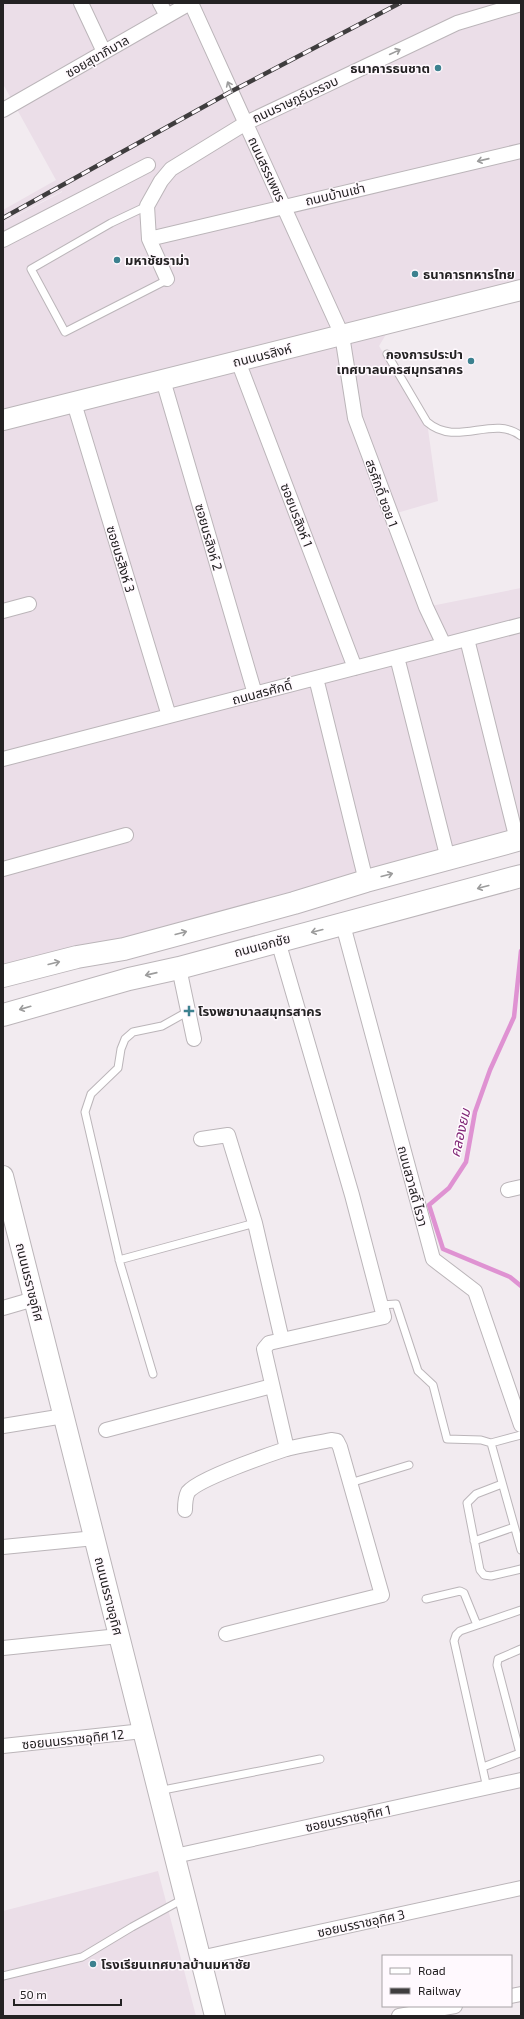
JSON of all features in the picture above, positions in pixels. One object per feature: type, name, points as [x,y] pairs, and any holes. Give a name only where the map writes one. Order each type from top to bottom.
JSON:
[{"type":"main road","name":"ถนนนรสิงห์","points":[[3,420],[521,290]]},
{"type":"main road","points":[[3,976],[77,958],[124,949],[519,840]]},
{"type":"main road","name":"ถนนเอกชัย","points":[[3,1014],[521,876]]},
{"type":"main road","name":"ถนนนรราชอุทิศ","points":[[3,1176],[215,2016]]},
{"type":"street","points":[[81,3],[104,52]]},
{"type":"street","points":[[160,3],[167,16]]},
{"type":"street","name":"ซอยสุขาภิบาล","points":[[3,110],[191,3]]},
{"type":"street","name":"ถนนสรรเพชร","points":[[191,3],[342,335]]},
{"type":"street","name":"ถนนราษฎร์บรรจบ","points":[[147,206],[161,180],[176,166],[246,123],[457,23],[521,4]]},
{"type":"street","name":"ถนนบ้านเช่า","points":[[149,239],[521,151]]},
{"type":"street","points":[[3,240],[148,165]]},
{"type":"street","points":[[147,206],[149,239],[167,279]]},
{"type":"street","name":"สรศักดิ์ ซอย 1","points":[[342,335],[355,418],[423,600],[444,645]]},
{"type":"street","name":"ซอยนรสิงห์ 1","points":[[238,361],[355,668]]},
{"type":"street","name":"ซอยนรสิงห์ 2","points":[[163,380],[255,694]]},
{"type":"street","name":"ซอยนรสิงห์ 3","points":[[74,403],[169,716]]},
{"type":"street","points":[[3,612],[29,604]]},
{"type":"street","name":"ถนนสรศักดิ์","points":[[3,759],[521,625]]},
{"type":"street","points":[[467,639],[519,840]]},
{"type":"street","points":[[397,657],[448,859]]},
{"type":"street","points":[[316,678],[366,881]]},
{"type":"street","points":[[3,869],[126,835]]},
{"type":"street","name":"ถนนสวาสดิ์ ไรวา","points":[[343,924],[433,1259],[475,1291],[521,1426]]},
{"type":"street","points":[[278,940],[352,1195],[384,1317],[269,1343],[264,1349],[286,1449]]},
{"type":"street","points":[[179,968],[187,1012],[194,1039]]},
{"type":"street","points":[[202,1139],[228,1135],[255,1223],[282,1340]]},
{"type":"street","points":[[3,1308],[34,1299]]},
{"type":"street","points":[[106,1430],[272,1386]]},
{"type":"street","points":[[3,1426],[64,1416]]},
{"type":"street","points":[[185,1510],[185,1498],[189,1491],[196,1485],[286,1449],[331,1440],[338,1441],[382,1595],[226,1634]]},
{"type":"street","points":[[3,1547],[94,1538]]},
{"type":"street","points":[[3,1648],[119,1636]]},
{"type":"street","name":"ซอยนนรราชอุทิศ 12","points":[[3,1746],[143,1731]]},
{"type":"street","name":"ซอยนรราชอุทิศ 1","points":[[175,1856],[521,1780]]},
{"type":"street","name":"ซอยนรราชอุทิศ 3","points":[[200,1958],[521,1888]]},
{"type":"street","points":[[398,2016],[449,2007]]},
{"type":"lane","points":[[147,206],[111,223],[31,269],[65,332],[167,279]]},
{"type":"lane","points":[[387,354],[427,422],[436,429],[447,433],[504,429],[514,431],[521,436]]},
{"type":"lane","points":[[153,1374],[119,1260],[85,1112],[91,1094],[118,1068],[121,1049],[125,1039],[133,1032],[162,1026],[187,1012]]},
{"type":"lane","points":[[119,1260],[255,1223]]},
{"type":"lane","points":[[381,1305],[396,1304],[418,1371],[433,1386],[447,1439],[481,1440],[491,1443],[521,1426]]},
{"type":"lane","points":[[491,1443],[521,1550]]},
{"type":"lane","points":[[350,1483],[409,1465]]},
{"type":"lane","points":[[502,1484],[476,1494],[468,1500],[467,1506],[480,1570],[484,1575],[491,1576],[521,1569]]},
{"type":"lane","points":[[474,1541],[514,1527]]},
{"type":"lane","points":[[426,1599],[460,1591],[464,1593],[478,1625]]},
{"type":"lane","points":[[488,1788],[454,1641],[460,1630],[521,1610]]},
{"type":"lane","points":[[483,1767],[520,1754],[497,1665],[498,1659],[521,1649]]},
{"type":"lane","points":[[158,1791],[320,1759]]},
{"type":"lane","points":[[3,1976],[82,1957],[185,1898]]},
{"type":"shaded area","points":[[3,3],[521,3],[521,290],[394,321],[379,346],[427,422],[438,501],[390,515],[426,607],[521,588],[521,839],[3,976],[3,223],[3,210],[56,180],[3,84]],"holes":[[[62,191],[3,223],[4,222]]]},
{"type":"shaded area","name":"โรงเรียนเทศบาลบ้านมหาชัย","points":[[158,1871],[196,2016],[3,2016],[3,1911]]},
{"type":"waterway","name":"คลองยม","points":[[521,951],[514,1017],[490,1070],[475,1112],[466,1162],[449,1188],[429,1205],[443,1249],[510,1277],[521,1286]]},
{"type":"railway","points":[[3,218],[232,91],[400,3]]},
{"type":"place","name":"ธนาคารธนชาต","points":[[438,68]]},
{"type":"place","name":"มหาชัยราม่า","points":[[117,260]]},
{"type":"place","name":"ธนาคารทหารไทย","points":[[415,274]]},
{"type":"place","name":"กองการประปา เทศบาลนครสมุทรสาคร","points":[[471,361]]},
{"type":"place","name":"โรงพยาบาลสมุทรสาคร","points":[[189,1011]]},
{"type":"place","name":"โรงเรียนเทศบาลบ้านมหาชัย","points":[[93,1964]]}]
